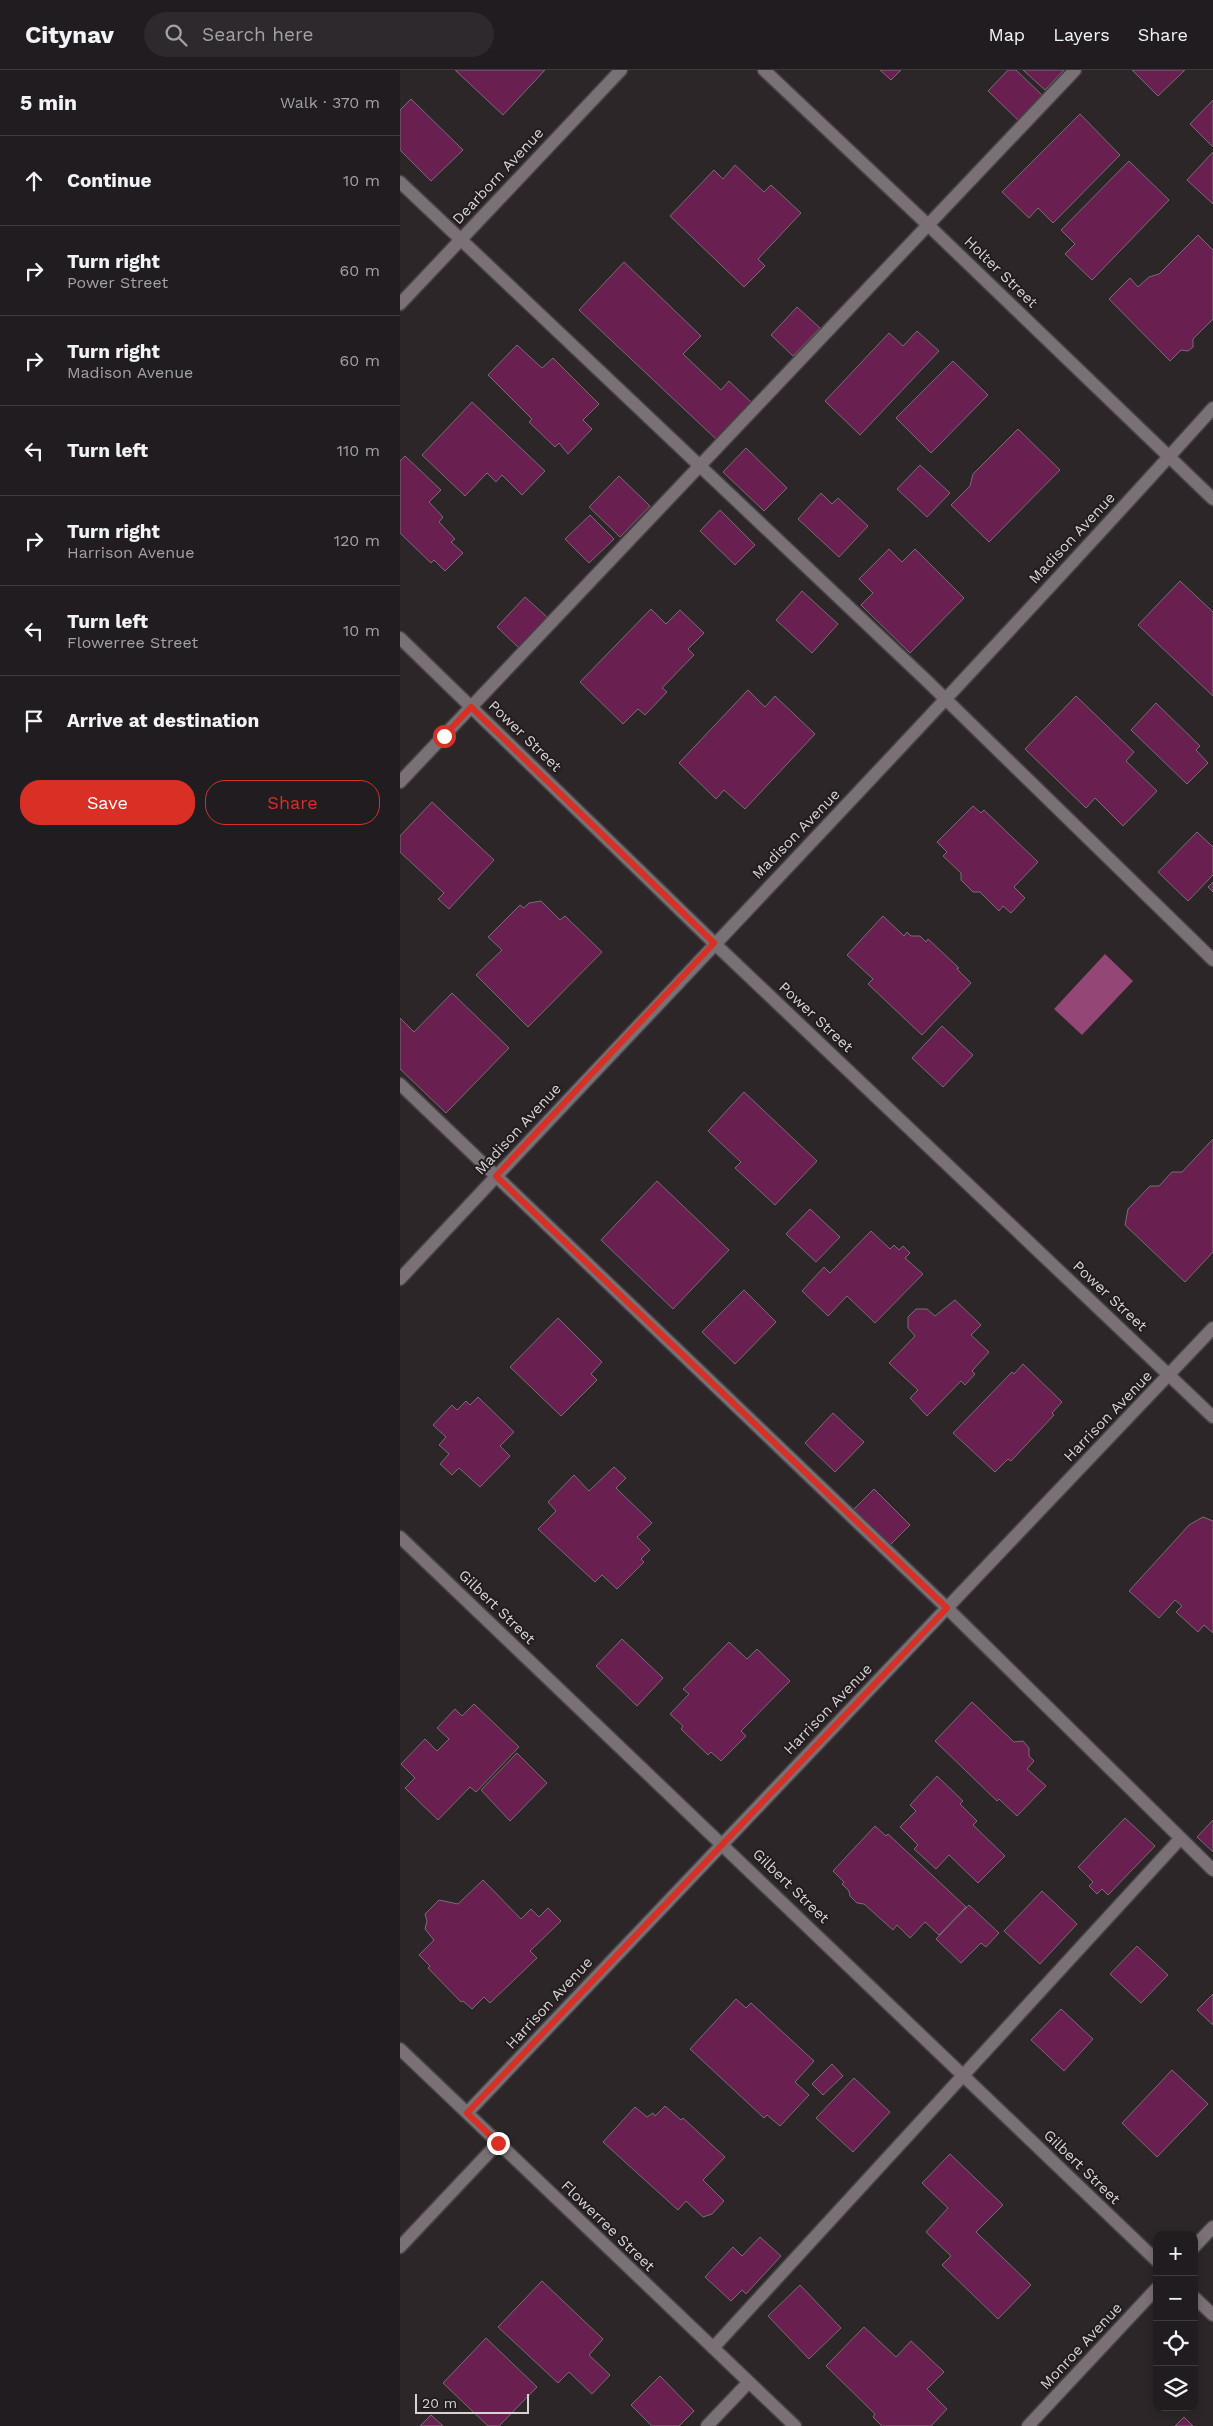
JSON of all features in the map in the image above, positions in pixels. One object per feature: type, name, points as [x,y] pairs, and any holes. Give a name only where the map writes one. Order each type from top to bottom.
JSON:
[{"type":"street","name":"Dearborn Avenue","points":[[400,304],[621,70]]},
{"type":"street","name":"Holter Street","points":[[764,70],[1213,499]]},
{"type":"street","points":[[400,782],[1075,70]]},
{"type":"street","points":[[400,182],[946,699],[1213,960]]},
{"type":"street","name":"Madison Avenue","points":[[400,1280],[714,943],[946,699],[1213,408]]},
{"type":"street","name":"Power Street","points":[[400,638],[714,943],[1213,1417]]},
{"type":"street","points":[[400,1084],[947,1608],[1213,1870]]},
{"type":"street","name":"Harrison Avenue","points":[[467,2113],[1213,1328]]},
{"type":"street","name":"Gilbert Street","points":[[400,1537],[1153,2257]]},
{"type":"street","points":[[713,2348],[1180,1839]]},
{"type":"street","name":"Flowerree Street","points":[[400,2049],[795,2426]]},
{"type":"street","points":[[400,2247],[498,2143]]},
{"type":"street","points":[[1198,2244],[1213,2228]]},
{"type":"street","name":"Monroe Avenue","points":[[1028,2426],[1153,2292]]},
{"type":"street","points":[[1198,2301],[1213,2315]]},
{"type":"street","points":[[707,2426],[749,2382]]},
{"type":"shaded area","points":[[1105,954],[1133,981],[1082,1035],[1054,1009]]},
{"type":"building","points":[[455,70],[545,70],[503,115]]},
{"type":"building","points":[[880,70],[901,70],[891,80]]},
{"type":"building","points":[[1008,70],[1016,70],[1043,96],[1019,121],[988,91]]},
{"type":"building","points":[[1023,70],[1064,70],[1045,90]]},
{"type":"building","points":[[1132,70],[1185,70],[1158,96]]},
{"type":"building","points":[[411,99],[463,150],[431,181],[400,150],[400,110]]},
{"type":"building","points":[[1213,100],[1213,147],[1190,124]]},
{"type":"building","points":[[1080,114],[1120,155],[1053,223],[1038,208],[1029,218],[1002,192]]},
{"type":"building","points":[[1213,152],[1213,204],[1187,180]]},
{"type":"building","points":[[1129,161],[1169,200],[1092,280],[1065,254],[1075,244],[1061,230]]},
{"type":"building","points":[[735,165],[764,192],[771,185],[801,213],[758,259],[765,266],[744,287],[670,216],[714,170],[723,179]]},
{"type":"building","points":[[1198,235],[1213,250],[1213,319],[1193,339],[1193,347],[1188,351],[1181,350],[1170,361],[1109,299],[1130,278],[1138,287],[1149,277],[1159,274]]},
{"type":"building","points":[[624,262],[701,336],[683,354],[721,390],[729,381],[752,403],[717,440],[579,310]]},
{"type":"building","points":[[797,307],[820,328],[793,356],[771,335]]},
{"type":"building","points":[[917,331],[939,351],[860,435],[825,401],[889,333],[903,346]]},
{"type":"building","points":[[517,345],[542,368],[553,358],[599,404],[583,420],[592,429],[568,454],[559,443],[555,447],[529,422],[532,419],[488,375]]},
{"type":"building","points":[[953,361],[988,395],[931,453],[896,418]]},
{"type":"building","points":[[472,402],[545,471],[522,495],[502,475],[496,482],[487,473],[465,496],[422,455]]},
{"type":"building","points":[[1018,429],[1060,470],[989,542],[951,505],[970,486],[973,474]]},
{"type":"building","points":[[746,448],[787,488],[764,511],[723,472]]},
{"type":"building","points":[[405,456],[441,490],[429,502],[443,517],[439,522],[455,539],[451,542],[463,553],[445,571],[434,560],[431,563],[400,533],[400,461]]},
{"type":"building","points":[[920,465],[950,493],[927,517],[897,489]]},
{"type":"building","points":[[619,476],[650,506],[620,537],[589,507]]},
{"type":"building","points":[[821,493],[832,504],[838,498],[868,526],[839,557],[798,519]]},
{"type":"building","points":[[720,510],[755,545],[735,565],[700,531]]},
{"type":"building","points":[[590,515],[614,539],[589,563],[565,539]]},
{"type":"building","points":[[889,549],[902,562],[915,549],[964,598],[910,653],[861,605],[873,593],[859,579]]},
{"type":"building","points":[[1180,581],[1213,612],[1213,696],[1138,625]]},
{"type":"building","points":[[802,591],[838,624],[812,653],[776,620]]},
{"type":"building","points":[[525,597],[547,617],[519,648],[497,627]]},
{"type":"building","points":[[651,609],[666,624],[680,610],[704,633],[688,649],[694,655],[662,688],[667,692],[645,715],[638,709],[623,724],[580,682]]},
{"type":"building","points":[[748,690],[765,707],[775,696],[815,734],[745,809],[724,790],[716,799],[679,763]]},
{"type":"building","points":[[1076,696],[1134,752],[1126,761],[1157,791],[1123,826],[1095,798],[1086,808],[1025,749]]},
{"type":"building","points":[[1156,703],[1200,746],[1196,750],[1208,763],[1187,784],[1131,730]]},
{"type":"building","points":[[432,802],[494,860],[449,909],[438,899],[444,893],[400,852],[400,836]]},
{"type":"building","points":[[973,806],[981,813],[984,810],[1038,862],[1014,887],[1025,898],[1011,913],[1003,906],[999,911],[980,892],[973,892],[961,880],[961,873],[943,856],[947,852],[937,842]]},
{"type":"building","points":[[1197,832],[1213,847],[1213,875],[1188,901],[1158,872]]},
{"type":"building","points":[[1213,882],[1213,892],[1208,887]]},
{"type":"building","points":[[541,901],[560,920],[565,916],[602,952],[528,1027],[476,975],[502,950],[488,937],[520,905],[524,908],[529,903]]},
{"type":"building","points":[[883,916],[904,936],[907,932],[911,936],[920,936],[926,942],[928,939],[959,968],[957,969],[971,983],[922,1035],[868,984],[873,979],[847,955]]},
{"type":"building","points":[[452,993],[509,1048],[446,1113],[400,1069],[400,1018],[414,1032]]},
{"type":"building","points":[[942,1026],[973,1055],[943,1087],[912,1058]]},
{"type":"building","points":[[744,1092],[817,1161],[775,1205],[735,1168],[741,1162],[708,1131]]},
{"type":"building","points":[[1213,1139],[1213,1252],[1185,1282],[1125,1225],[1128,1209],[1150,1186],[1159,1186],[1172,1172],[1182,1172]]},
{"type":"building","points":[[657,1181],[729,1250],[673,1309],[601,1240]]},
{"type":"building","points":[[810,1209],[840,1237],[816,1262],[786,1234]]},
{"type":"building","points":[[871,1231],[890,1249],[894,1245],[899,1250],[903,1246],[910,1253],[905,1258],[923,1274],[875,1323],[847,1296],[828,1316],[802,1291],[824,1267],[830,1273]]},
{"type":"building","points":[[744,1290],[776,1322],[735,1364],[702,1332]]},
{"type":"building","points":[[955,1300],[981,1325],[971,1335],[989,1352],[972,1371],[975,1374],[965,1385],[961,1381],[927,1416],[910,1398],[918,1390],[889,1363],[915,1336],[908,1328],[908,1317],[916,1309],[927,1309],[935,1316]]},
{"type":"building","points":[[558,1318],[602,1362],[591,1374],[597,1380],[561,1416],[510,1367]]},
{"type":"building","points":[[1023,1364],[1062,1402],[1052,1413],[1054,1415],[1011,1461],[1008,1459],[995,1472],[953,1433],[1012,1372],[1014,1374]]},
{"type":"building","points":[[478,1397],[514,1432],[500,1446],[510,1456],[480,1487],[459,1468],[452,1475],[440,1464],[449,1454],[439,1445],[446,1437],[433,1425],[452,1405],[457,1410],[466,1401],[470,1405]]},
{"type":"building","points":[[833,1413],[864,1442],[835,1472],[805,1443]]},
{"type":"building","points":[[614,1467],[626,1478],[616,1488],[652,1523],[637,1537],[650,1550],[641,1559],[644,1562],[617,1589],[602,1575],[595,1582],[538,1529],[556,1511],[548,1502],[574,1475],[589,1491]]},
{"type":"building","points":[[874,1489],[910,1525],[890,1545],[854,1509]]},
{"type":"building","points":[[1203,1517],[1213,1521],[1213,1633],[1204,1625],[1198,1632],[1176,1612],[1182,1606],[1175,1600],[1159,1618],[1129,1591],[1189,1525]]},
{"type":"building","points":[[622,1639],[663,1678],[637,1706],[596,1666]]},
{"type":"building","points":[[729,1642],[747,1659],[757,1649],[790,1681],[741,1731],[746,1736],[721,1761],[711,1752],[708,1755],[681,1729],[683,1726],[670,1714],[689,1694],[683,1689]]},
{"type":"building","points":[[972,1702],[1014,1742],[1023,1741],[1029,1748],[1029,1756],[1034,1761],[1027,1769],[1046,1786],[1017,1816],[999,1799],[997,1801],[935,1741]]},
{"type":"building","points":[[474,1704],[519,1747],[476,1792],[470,1787],[438,1820],[405,1788],[415,1778],[401,1764],[425,1739],[437,1751],[449,1739],[437,1728],[455,1709],[462,1716]]},
{"type":"building","points":[[517,1753],[547,1783],[510,1821],[481,1790]]},
{"type":"building","points":[[937,1776],[963,1801],[960,1804],[977,1821],[973,1825],[1005,1856],[978,1883],[949,1855],[936,1869],[914,1849],[918,1845],[900,1827],[916,1811],[910,1805]]},
{"type":"building","points":[[1125,1818],[1155,1846],[1108,1895],[1102,1889],[1097,1894],[1089,1886],[1093,1882],[1078,1867]]},
{"type":"building","points":[[1213,1820],[1213,1852],[1197,1837]]},
{"type":"building","points":[[875,1826],[886,1836],[888,1834],[966,1907],[939,1935],[925,1922],[910,1938],[897,1925],[893,1930],[864,1904],[857,1903],[842,1884],[844,1882],[833,1871]]},
{"type":"building","points":[[483,1880],[521,1919],[531,1909],[539,1917],[548,1908],[561,1921],[530,1951],[537,1958],[490,2003],[484,1997],[472,2009],[463,2001],[461,2002],[428,1968],[430,1966],[419,1955],[434,1940],[425,1929],[427,1921],[425,1914],[439,1900],[458,1904]]},
{"type":"building","points":[[1042,1891],[1077,1924],[1040,1964],[1004,1931]]},
{"type":"building","points":[[969,1905],[999,1933],[986,1947],[981,1943],[961,1963],[936,1939]]},
{"type":"building","points":[[1137,1946],[1168,1975],[1141,2003],[1110,1974]]},
{"type":"building","points":[[1213,1994],[1213,2025],[1197,2010]]},
{"type":"building","points":[[736,1999],[746,2008],[751,2003],[814,2061],[795,2082],[809,2095],[780,2126],[767,2115],[764,2118],[690,2049]]},
{"type":"building","points":[[1061,2009],[1093,2039],[1064,2071],[1031,2040]]},
{"type":"building","points":[[832,2064],[843,2076],[823,2095],[812,2084]]},
{"type":"building","points":[[1172,2070],[1208,2104],[1157,2157],[1122,2123]]},
{"type":"building","points":[[854,2078],[890,2112],[853,2152],[816,2118]]},
{"type":"building","points":[[665,2106],[681,2120],[683,2118],[725,2157],[703,2180],[724,2201],[712,2214],[703,2217],[686,2201],[678,2210],[603,2142],[635,2107],[647,2117],[653,2113],[655,2116]]},
{"type":"building","points":[[950,2154],[1003,2205],[976,2232],[1031,2285],[998,2319],[942,2265],[951,2256],[926,2232],[948,2208],[922,2183]]},
{"type":"building","points":[[760,2237],[781,2256],[746,2294],[742,2290],[731,2301],[705,2277],[733,2247],[742,2256]]},
{"type":"building","points":[[542,2281],[603,2339],[589,2355],[610,2375],[592,2394],[569,2372],[558,2383],[498,2327]]},
{"type":"building","points":[[800,2285],[841,2328],[809,2359],[768,2316]]},
{"type":"building","points":[[864,2327],[896,2357],[911,2341],[944,2372],[927,2389],[947,2409],[931,2426],[882,2426],[873,2417],[875,2414],[826,2366]]},
{"type":"building","points":[[486,2338],[537,2387],[499,2426],[488,2426],[443,2383]]},
{"type":"building","points":[[660,2376],[694,2411],[679,2426],[652,2426],[631,2405]]},
{"type":"building","points":[[431,2415],[443,2426],[420,2426]]},
{"type":"building","points":[[1184,2417],[1193,2426],[1175,2426]]},
{"type":"route","points":[[444,736],[471,707],[714,943],[496,1176],[947,1608],[467,2113],[498,2143]]}]
